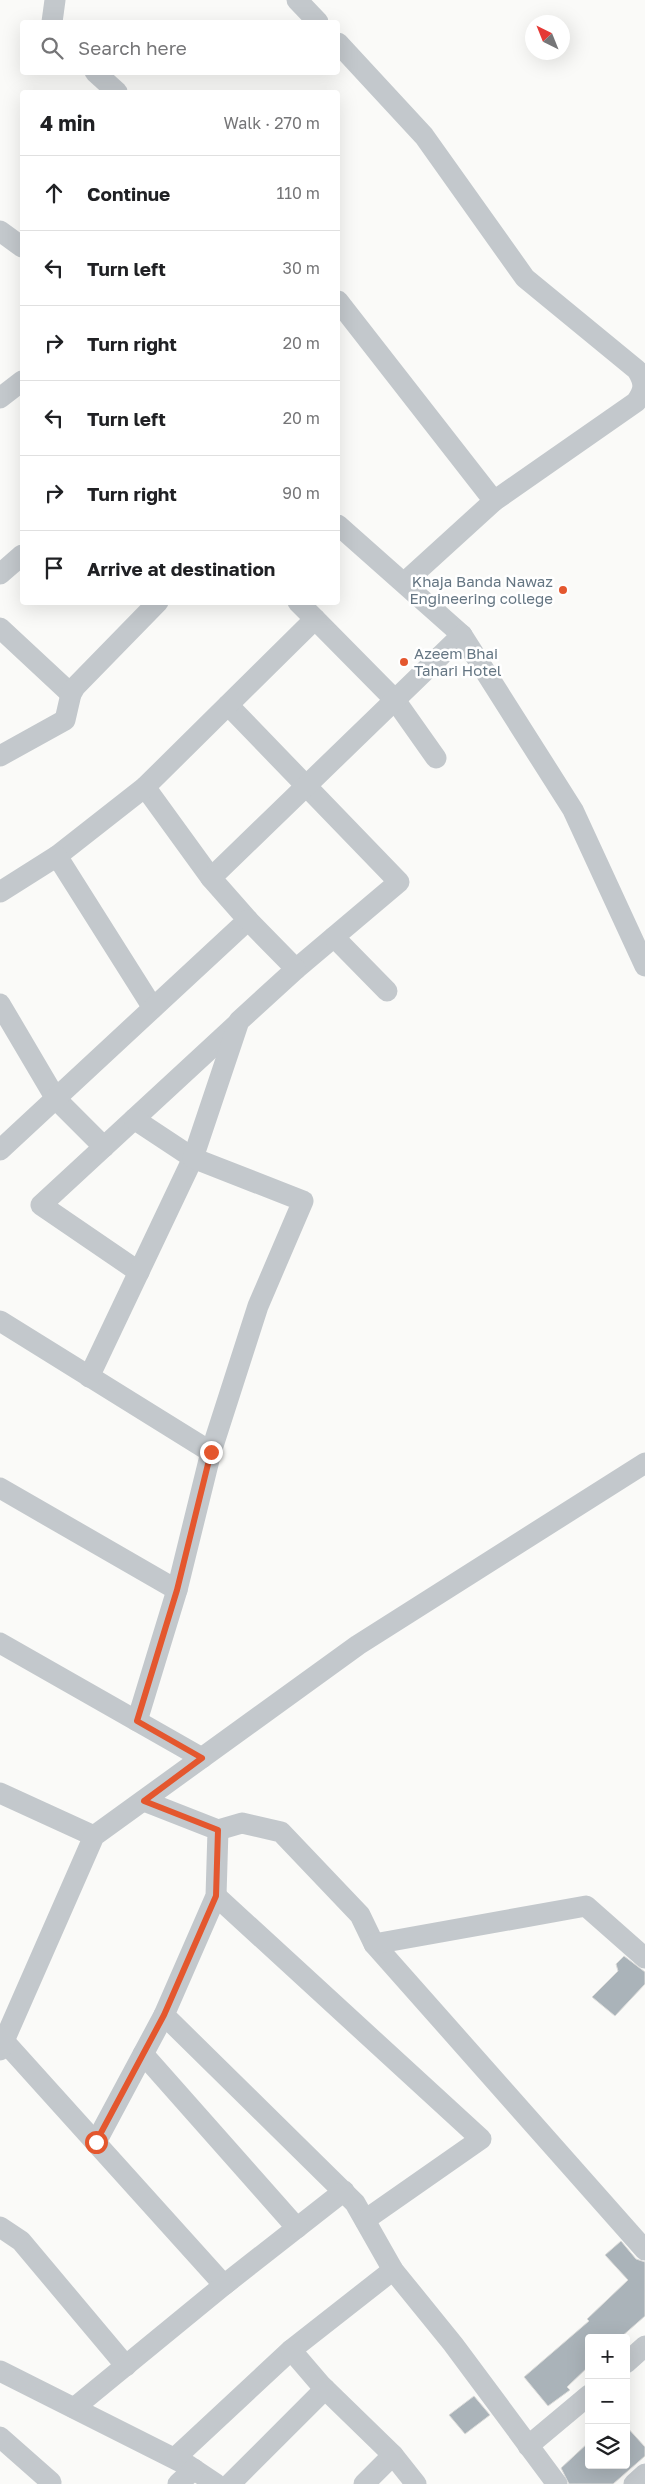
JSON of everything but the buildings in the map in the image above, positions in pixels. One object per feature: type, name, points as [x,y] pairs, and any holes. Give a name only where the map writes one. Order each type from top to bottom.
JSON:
[{"type":"street","points":[[52,20],[55,0]]},
{"type":"street","points":[[297,0],[316,20]]},
{"type":"street","points":[[340,45],[424,136],[525,278],[637,370],[644,380],[644,394],[636,402],[494,501],[405,582]]},
{"type":"street","points":[[98,75],[115,90]]},
{"type":"street","points":[[0,231],[20,246]]},
{"type":"street","points":[[340,304],[494,501]]},
{"type":"street","points":[[0,398],[20,383]]},
{"type":"street","points":[[340,527],[405,582],[462,635],[573,810],[645,966]]},
{"type":"street","points":[[0,574],[20,557]]},
{"type":"street","points":[[0,756],[62,722],[67,717],[71,694],[79,682],[155,605]]},
{"type":"street","points":[[301,605],[395,700],[436,758]]},
{"type":"street","points":[[0,892],[57,856],[145,787],[315,619]]},
{"type":"street","points":[[0,628],[71,694]]},
{"type":"street","points":[[211,878],[462,635]]},
{"type":"street","points":[[139,1272],[42,1205],[296,970],[399,882],[228,705]]},
{"type":"street","points":[[145,787],[211,878],[296,970]]},
{"type":"street","points":[[57,856],[153,1008]]},
{"type":"street","points":[[2,1144],[56,1099],[248,920]]},
{"type":"street","points":[[334,937],[387,991]]},
{"type":"street","points":[[0,1004],[56,1099],[104,1147]]},
{"type":"street","points":[[89,1377],[193,1158],[239,1022]]},
{"type":"street","points":[[134,1119],[193,1158],[303,1201],[258,1306],[211,1452],[177,1590],[137,1721]]},
{"type":"street","points":[[0,1322],[211,1452]]},
{"type":"street","points":[[344,2191],[224,2285],[96,2142],[2,2045],[94,1836],[358,1645],[645,1463]]},
{"type":"street","points":[[0,1488],[177,1590]]},
{"type":"street","points":[[0,1643],[202,1758]]},
{"type":"street","points":[[0,1793],[94,1836]]},
{"type":"street","points":[[144,1801],[218,1830],[242,1823],[281,1832],[360,1915],[374,1944],[645,2250]]},
{"type":"street","points":[[96,2142],[164,2015],[216,1896],[218,1830]]},
{"type":"street","points":[[216,1896],[481,2139],[365,2220]]},
{"type":"street","points":[[374,1944],[586,1906],[645,1958]]},
{"type":"street","points":[[164,2015],[355,2203],[393,2270],[453,2344],[557,2484]]},
{"type":"street","points":[[143,2054],[297,2228]]},
{"type":"street","points":[[0,2227],[21,2241],[126,2366]]},
{"type":"street","points":[[175,2458],[291,2350],[393,2270]]},
{"type":"street","points":[[74,2408],[229,2281]]},
{"type":"street","points":[[630,2359],[645,2346]]},
{"type":"street","points":[[291,2350],[325,2389],[393,2455],[416,2484]]},
{"type":"street","points":[[0,2371],[175,2458],[216,2484]]},
{"type":"street","points":[[230,2484],[325,2389]]},
{"type":"street","points":[[528,2446],[585,2398]]},
{"type":"street","points":[[0,2437],[51,2482],[49,2484]]},
{"type":"street","points":[[364,2484],[393,2455]]},
{"type":"street","points":[[178,2484],[194,2469]]},
{"type":"street","points":[[634,2484],[645,2474]]},
{"type":"place","name":"Khaja Banda Nawaz Engineering college","points":[[563,590]]},
{"type":"place","name":"Azeem Bhai Tahari Hotel","points":[[404,662]]},
{"type":"route","points":[[96,2142],[164,2015],[216,1896],[218,1830],[144,1801],[202,1758],[137,1721],[177,1590],[211,1452]]}]
